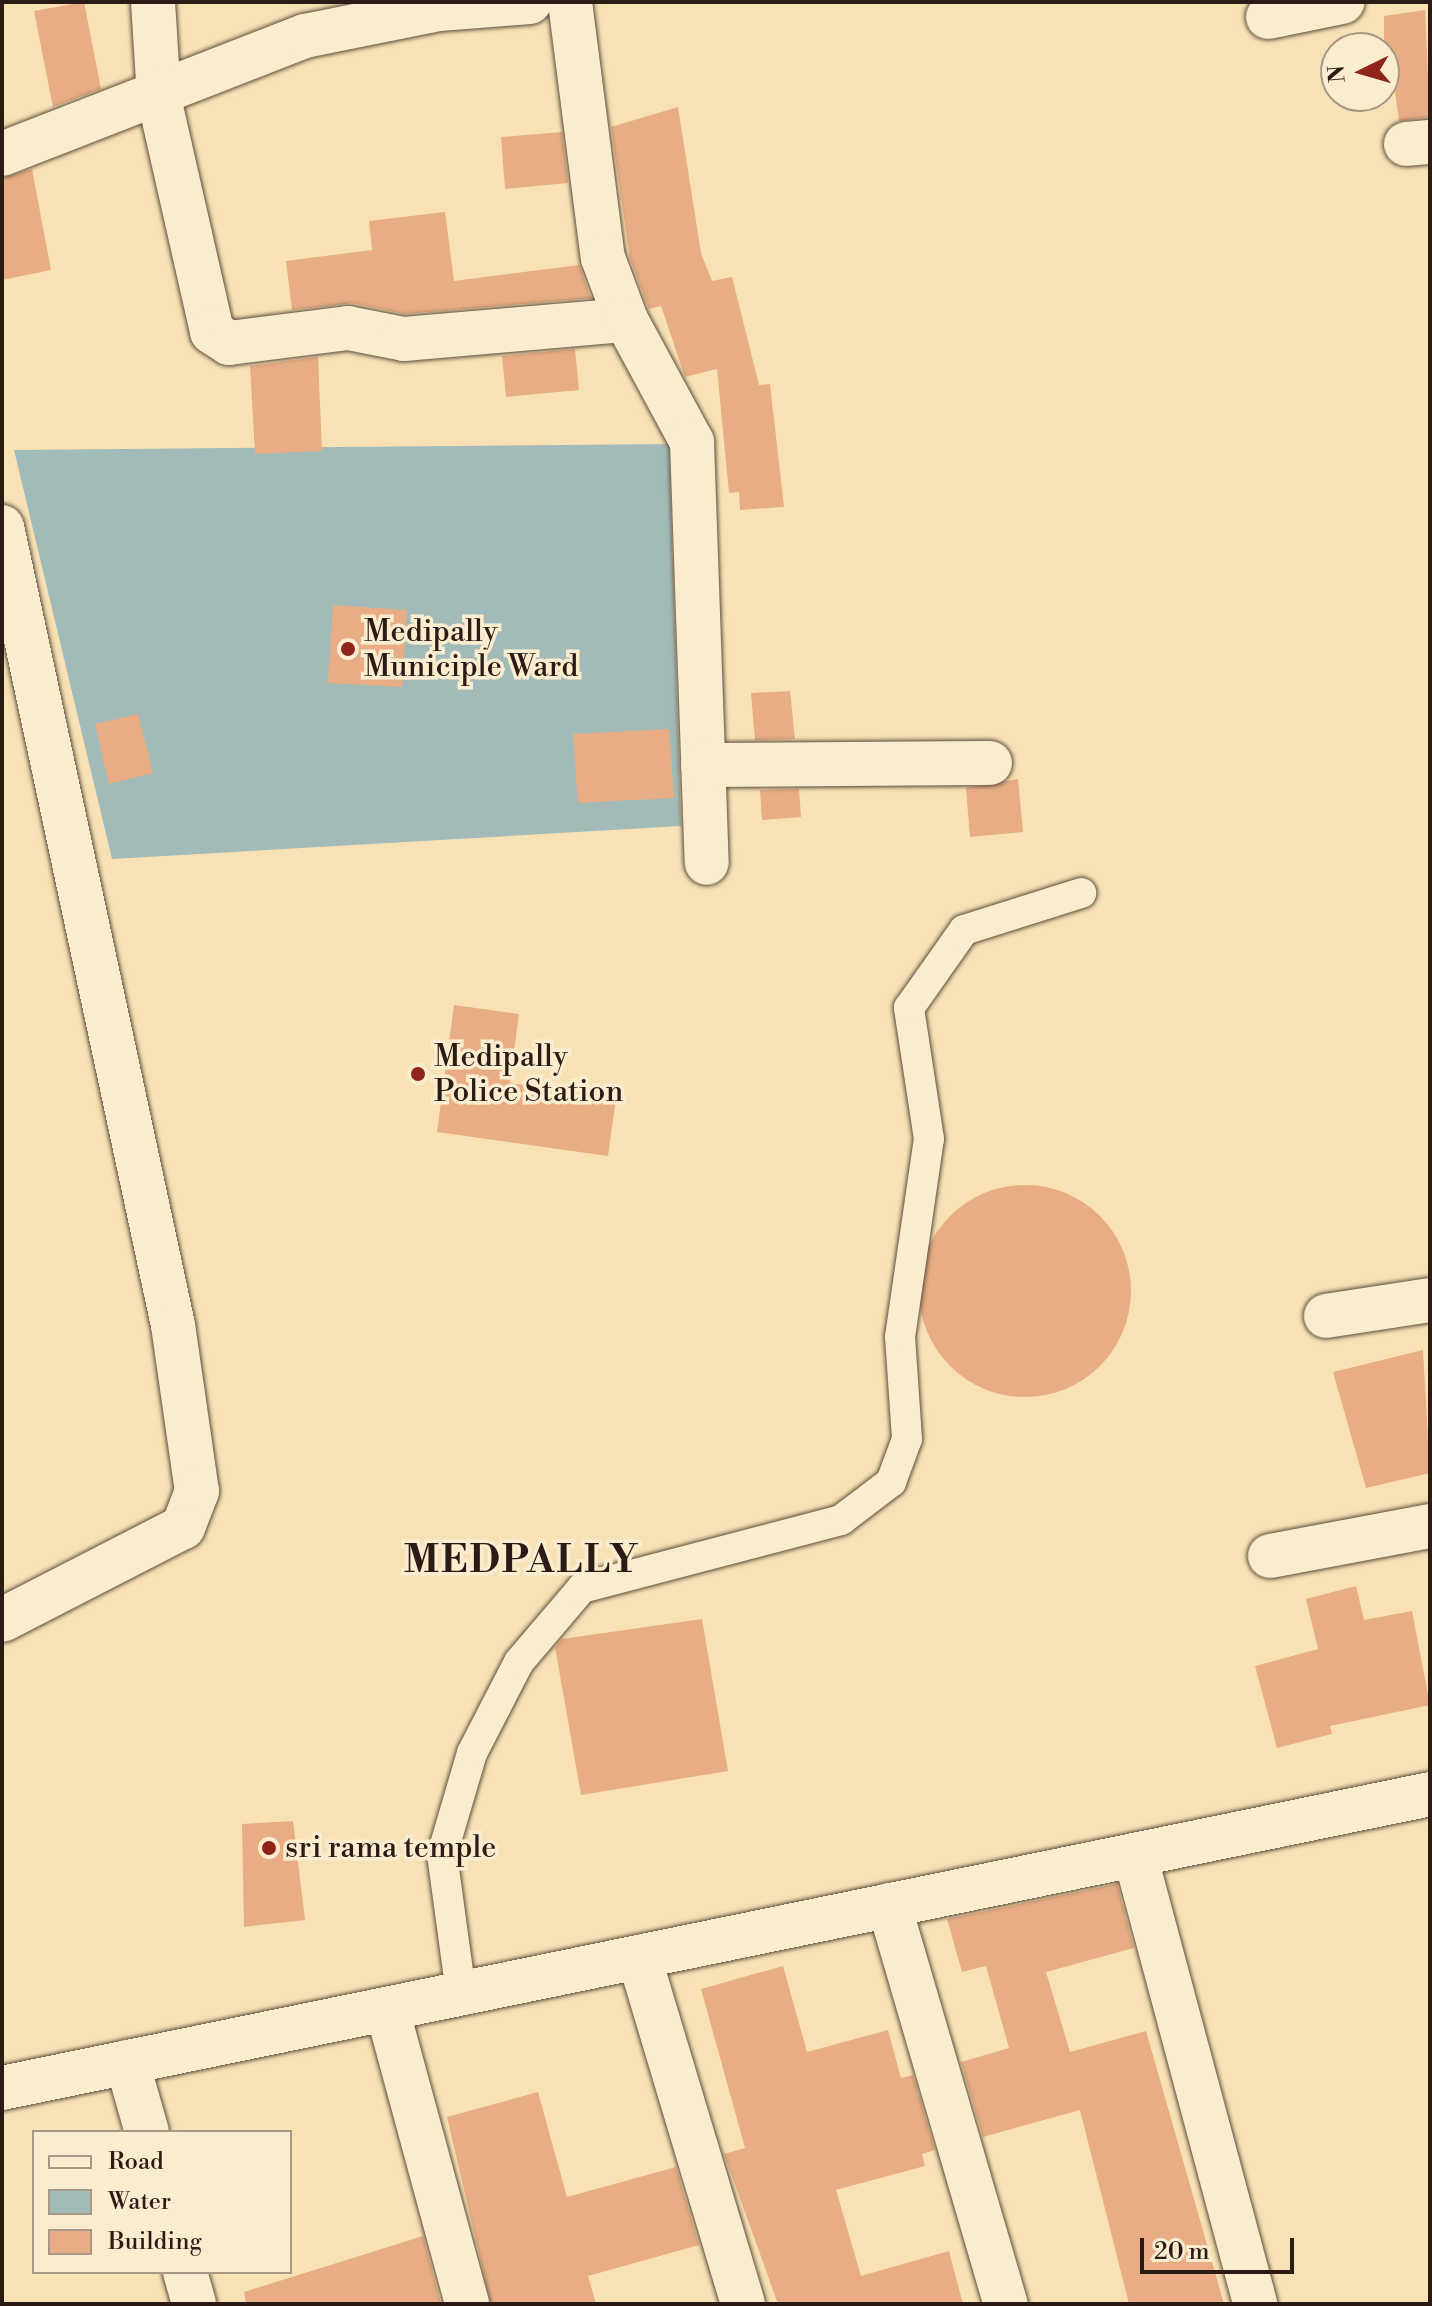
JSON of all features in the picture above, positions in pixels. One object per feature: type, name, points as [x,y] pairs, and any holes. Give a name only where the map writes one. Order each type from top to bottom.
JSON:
[{"type":"street","points":[[153,2],[159,98],[203,305],[212,332],[229,343],[348,328],[404,339],[626,320]]},
{"type":"street","points":[[2,154],[159,98],[305,36],[438,5],[530,2]]},
{"type":"street","points":[[570,2],[590,198],[626,320],[692,442],[707,863]]},
{"type":"street","points":[[1268,17],[1342,2]]},
{"type":"street","points":[[2,527],[173,1325],[197,1491],[183,1527],[2,1620]]},
{"type":"street","points":[[703,765],[990,763]]},
{"type":"street","points":[[1326,1316],[1430,1300]]},
{"type":"street","points":[[1270,1556],[1430,1526]]},
{"type":"street","points":[[2,2088],[1430,1794]]},
{"type":"street","points":[[1135,1855],[1255,2304]]},
{"type":"street","points":[[889,1905],[1006,2304]]},
{"type":"street","points":[[639,1957],[743,2304]]},
{"type":"street","points":[[387,2009],[467,2304]]},
{"type":"street","points":[[127,2062],[146,2130]]},
{"type":"street","points":[[186,2274],[194,2304]]},
{"type":"lane","points":[[461,1993],[442,1855],[472,1753],[519,1662],[582,1588],[841,1520],[891,1482],[907,1439],[900,1337],[929,1139],[909,1008],[964,930],[1081,893]]},
{"type":"water","name":"Medipally Municiple Ward","points":[[669,444],[681,826],[112,859],[14,450]]},
{"type":"building","points":[[84,2],[101,89],[53,107],[34,11]]},
{"type":"building","points":[[1425,10],[1430,117],[1399,121],[1400,32],[1384,32],[1384,16]]},
{"type":"building","points":[[678,107],[701,253],[712,281],[732,277],[759,385],[770,384],[784,507],[740,510],[739,492],[729,493],[717,369],[685,377],[661,306],[649,309],[630,259],[611,127]]},
{"type":"building","points":[[562,132],[568,183],[505,189],[501,137]]},
{"type":"building","points":[[32,169],[51,270],[2,280],[2,178]]},
{"type":"building","points":[[445,212],[454,281],[579,265],[591,298],[405,314],[352,303],[292,310],[286,261],[372,250],[369,221]]},
{"type":"building","points":[[575,349],[579,390],[506,397],[502,356]]},
{"type":"building","points":[[318,357],[322,451],[255,454],[250,366]]},
{"type":"building","points":[[333,605],[407,610],[402,687],[328,683]]},
{"type":"building","points":[[790,691],[795,739],[755,740],[751,693]]},
{"type":"building","points":[[138,714],[153,773],[109,784],[95,724]]},
{"type":"building","points":[[669,729],[674,798],[578,803],[573,734]]},
{"type":"building","points":[[1018,779],[1023,832],[970,837],[966,788]]},
{"type":"building","points":[[799,789],[801,817],[762,820],[760,790]]},
{"type":"building","points":[[454,1005],[519,1014],[510,1083],[616,1098],[608,1156],[437,1132]]},
{"type":"building","points":[[1025,1185],[1065,1193],[1100,1216],[1123,1251],[1131,1291],[1123,1331],[1100,1366],[1065,1389],[1025,1397],[985,1389],[950,1366],[927,1331],[919,1291],[927,1251],[950,1216],[985,1193]]},
{"type":"building","points":[[1423,1350],[1430,1473],[1366,1488],[1333,1372]]},
{"type":"building","points":[[1356,1586],[1364,1620],[1412,1611],[1430,1705],[1330,1726],[1332,1734],[1277,1748],[1255,1666],[1318,1649],[1306,1599]]},
{"type":"building","points":[[702,1619],[728,1771],[581,1795],[555,1647],[562,1639]]},
{"type":"building","points":[[293,1821],[305,1920],[244,1927],[242,1824]]},
{"type":"building","points":[[1117,1884],[1134,1948],[1046,1972],[1070,2052],[1146,2031],[1224,2304],[1129,2304],[1080,2110],[983,2137],[961,2062],[1009,2048],[986,1966],[962,1972],[947,1919]]},
{"type":"building","points":[[783,1966],[807,2052],[888,2030],[901,2078],[913,2075],[935,2150],[922,2154],[925,2166],[836,2190],[861,2276],[949,2251],[963,2304],[778,2304],[724,2154],[745,2148],[701,1989]]},
{"type":"building","points":[[538,2092],[567,2197],[676,2167],[699,2245],[588,2276],[596,2304],[491,2304],[447,2117]]},
{"type":"building","points":[[423,2236],[441,2304],[246,2304],[244,2292]]},
{"type":"place","name":"Medipally Municiple Ward","points":[[348,649]]},
{"type":"place","name":"Medipally Police Station","points":[[418,1074]]},
{"type":"place","name":"sri rama temple","points":[[269,1848]]},
{"type":"district","name":"MEDPALLY","points":[[522,1561]]}]
